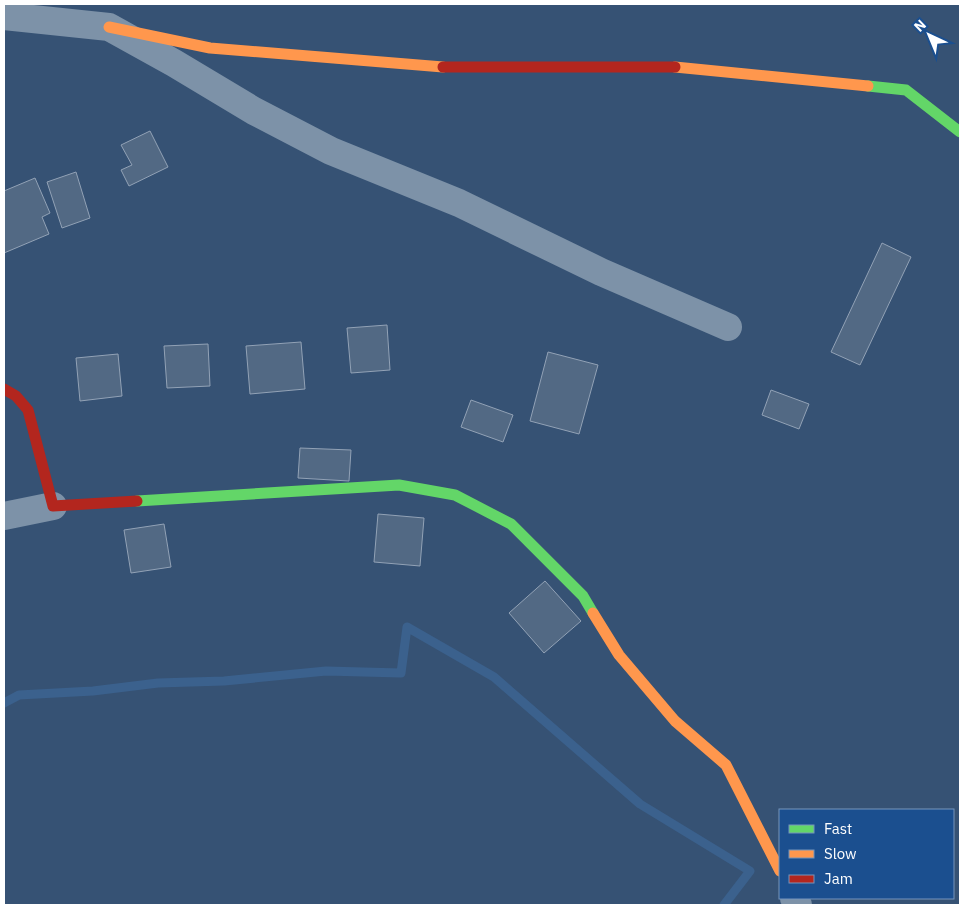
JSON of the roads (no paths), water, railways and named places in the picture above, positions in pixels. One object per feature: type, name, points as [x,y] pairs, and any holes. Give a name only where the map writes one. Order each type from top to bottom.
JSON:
[{"type":"street","points":[[4,16],[109,27],[210,48],[446,67],[684,67],[906,90],[960,132]]},
{"type":"street","points":[[109,27],[254,111],[331,151],[459,203],[601,272],[728,327]]},
{"type":"street","points":[[4,389],[16,396],[28,410],[53,506]]},
{"type":"street","points":[[4,516],[53,506],[399,485],[455,495],[511,524],[583,596],[619,655],[675,721],[726,765],[779,869]]},
{"type":"waterway","points":[[4,703],[19,695],[93,691],[158,683],[224,681],[326,671],[401,673],[407,627],[494,677],[640,804],[750,871],[724,905]]}]
